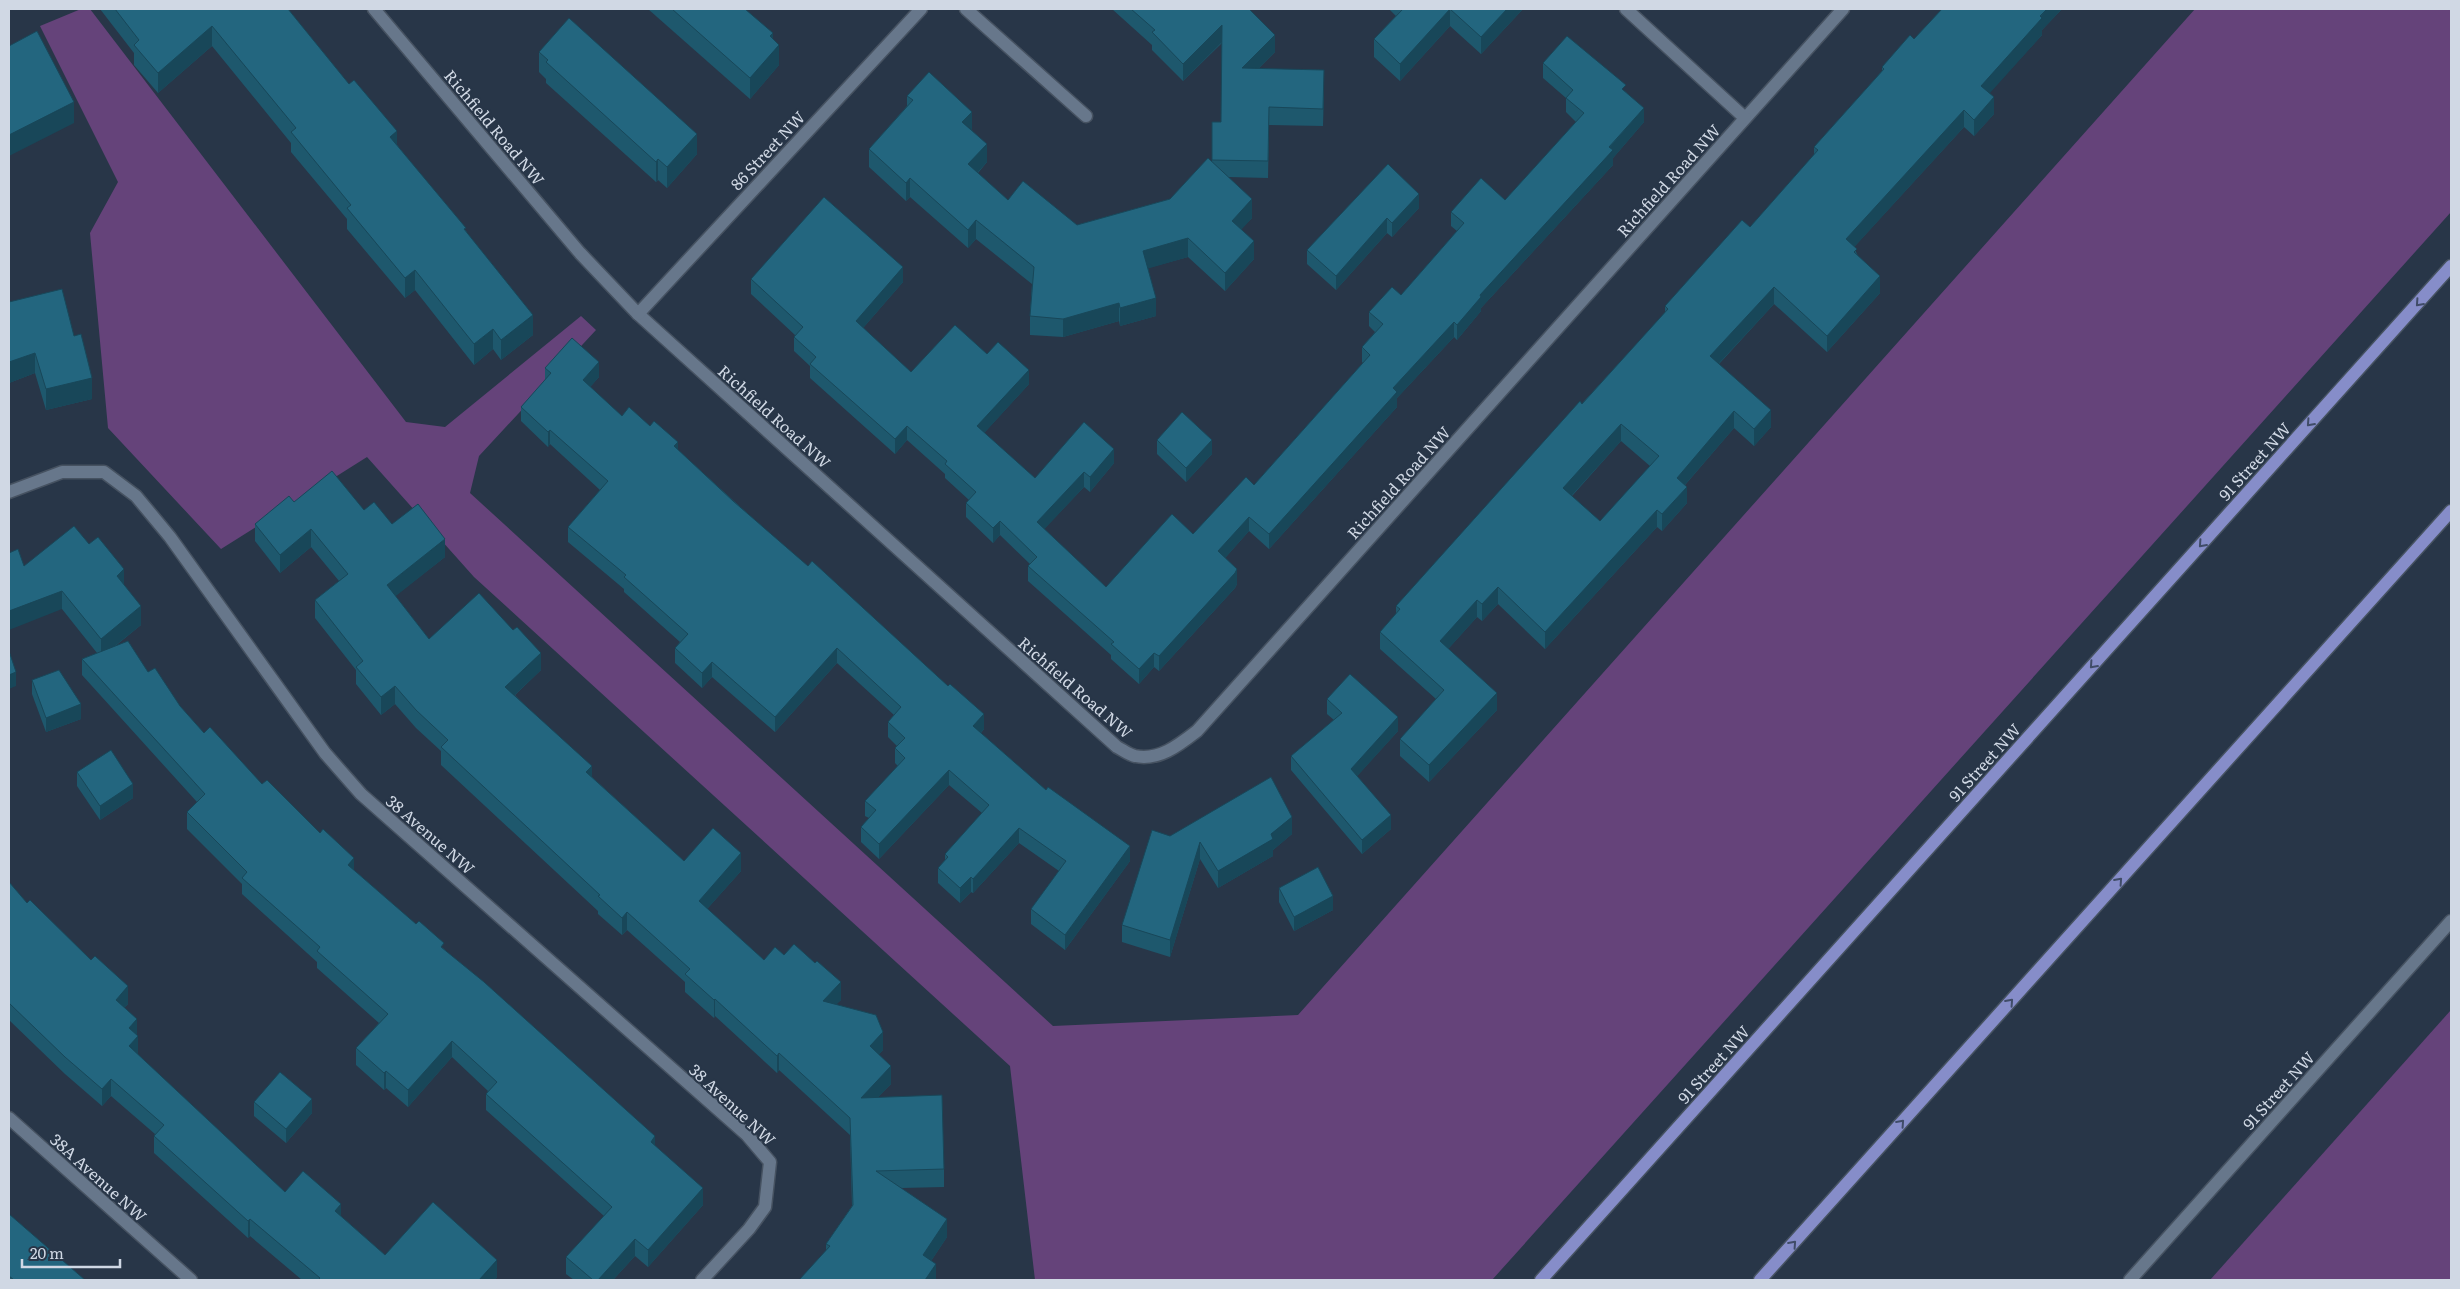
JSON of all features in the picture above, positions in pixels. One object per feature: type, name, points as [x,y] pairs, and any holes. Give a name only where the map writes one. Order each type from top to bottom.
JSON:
[{"type":"main road","name":"91 Street NW","points":[[1541,1280],[2451,266]]},
{"type":"main road","points":[[1760,1280],[2451,511]]},
{"type":"street","name":"Richfield Road NW","points":[[374,9],[580,253],[638,314],[1117,747],[1135,756],[1154,756],[1175,749],[1197,731],[1842,9]]},
{"type":"street","name":"86 Street NW","points":[[638,314],[921,9]]},
{"type":"street","points":[[966,9],[1086,116]]},
{"type":"street","points":[[1626,9],[1745,118]]},
{"type":"street","name":"38 Avenue NW","points":[[9,492],[62,472],[104,472],[136,496],[170,538],[325,753],[361,794],[747,1135],[770,1162],[765,1207],[749,1229],[702,1280]]},
{"type":"street","name":"91 Street NW","points":[[2130,1280],[2451,921]]},
{"type":"street","name":"38A Avenue NW","points":[[9,1118],[191,1280]]},
{"type":"shaded area","points":[[81,9],[90,9],[406,422],[445,427],[581,316],[596,330],[479,456],[470,493],[1053,1026],[1298,1015],[2195,9],[2451,9],[2451,212],[1492,1280],[1035,1280],[1010,1066],[474,577],[367,457],[221,549],[108,428],[90,233],[118,182],[40,26]]},
{"type":"shaded area","points":[[2451,1010],[2451,1280],[2210,1280]]},
{"type":"building","points":[[115,9],[288,9],[349,84],[354,80],[397,131],[390,137],[466,228],[464,229],[533,315],[501,340],[493,329],[474,344],[415,270],[405,278],[347,208],[351,205],[291,132],[296,128],[212,26],[158,73],[134,45],[139,40]]},
{"type":"building","points":[[672,9],[745,9],[773,33],[770,36],[779,45],[750,78]]},
{"type":"building","points":[[1131,9],[1249,9],[1275,35],[1242,68],[1324,70],[1323,109],[1269,107],[1268,161],[1212,160],[1212,122],[1221,122],[1222,25],[1183,64],[1152,32],[1155,30]]},
{"type":"building","points":[[1403,9],[1450,9],[1400,64],[1374,39]]},
{"type":"building","points":[[1450,9],[1507,9],[1481,37]]},
{"type":"building","points":[[1942,9],[2047,9],[2040,16],[2042,18],[1981,86],[1994,97],[1974,120],[1964,110],[1846,239],[1857,249],[1854,252],[1880,276],[1827,336],[1774,287],[1710,356],[1771,410],[1754,429],[1734,411],[1677,478],[1687,487],[1662,514],[1657,510],[1545,632],[1498,587],[1482,604],[1477,600],[1440,641],[1497,693],[1429,765],[1400,739],[1444,690],[1380,632],[1400,609],[1396,606],[1580,401],[1582,404],[1668,309],[1665,306],[1742,220],[1750,227],[1818,150],[1814,147],[1884,69],[1882,67],[1910,35],[1914,39]],"holes":[[[1621,424],[1659,456],[1600,521],[1563,488]]]},
{"type":"building","points":[[569,18],[697,134],[667,167],[658,159],[656,162],[546,62],[548,60],[539,52]]},
{"type":"building","points":[[37,31],[74,102],[9,135],[9,46]]},
{"type":"building","points":[[1567,36],[1626,85],[1622,89],[1644,108],[1609,147],[1613,150],[1480,295],[1481,297],[1457,325],[1454,322],[1393,388],[1397,392],[1269,534],[1249,517],[1218,551],[1237,569],[1235,573],[1159,656],[1154,653],[1139,669],[1111,644],[1114,642],[1028,566],[1037,557],[1000,521],[993,528],[966,503],[976,492],[945,464],[947,461],[907,426],[895,439],[810,364],[816,357],[794,337],[803,327],[751,279],[824,197],[903,267],[856,321],[911,372],[955,325],[987,354],[998,342],[1029,370],[977,426],[1035,478],[1084,422],[1114,449],[1090,477],[1084,472],[1037,522],[1106,587],[1172,514],[1193,534],[1246,477],[1254,485],[1370,355],[1362,347],[1383,324],[1369,312],[1392,287],[1401,295],[1464,223],[1451,212],[1481,178],[1505,200],[1584,113],[1566,98],[1573,90],[1543,63]]},
{"type":"building","points":[[929,72],[972,112],[962,122],[987,144],[968,164],[1008,200],[1023,181],[1077,225],[1170,199],[1208,158],[1252,199],[1232,221],[1254,241],[1225,273],[1188,238],[1143,251],[1156,298],[1120,308],[1119,303],[1063,319],[1030,316],[1034,267],[976,220],[968,230],[910,178],[906,183],[869,149],[913,100],[907,96]]},
{"type":"building","points":[[1388,164],[1419,194],[1392,223],[1387,218],[1336,276],[1307,250]]},
{"type":"building","points":[[62,289],[74,336],[81,334],[92,378],[46,389],[35,353],[9,362],[9,302]]},
{"type":"building","points":[[572,338],[599,362],[583,380],[622,416],[629,407],[650,426],[654,421],[678,442],[674,446],[733,501],[808,566],[812,561],[948,686],[950,684],[984,714],[973,726],[1046,790],[1048,787],[1130,846],[1065,935],[1031,909],[1066,861],[1019,828],[973,879],[971,877],[960,888],[938,868],[948,857],[945,854],[989,805],[949,770],[879,844],[861,827],[876,810],[865,801],[905,758],[895,748],[905,738],[888,722],[901,707],[837,648],[775,717],[712,662],[702,673],[675,648],[688,634],[624,577],[626,575],[568,527],[608,481],[550,430],[548,432],[521,407],[551,373],[545,368]]},
{"type":"building","points":[[1182,412],[1212,440],[1186,468],[1157,440]]},
{"type":"building","points":[[332,471],[364,510],[374,502],[392,524],[418,504],[445,539],[387,585],[429,639],[479,593],[513,630],[517,627],[541,653],[505,687],[592,766],[586,772],[684,861],[713,828],[741,853],[699,901],[764,960],[775,947],[784,955],[794,944],[815,963],[817,961],[841,982],[823,1001],[876,1015],[883,1032],[870,1046],[891,1066],[861,1098],[942,1095],[944,1169],[876,1171],[947,1219],[923,1255],[936,1264],[925,1280],[799,1280],[830,1246],[826,1244],[853,1205],[850,1118],[779,1053],[777,1056],[685,974],[690,969],[627,912],[622,918],[598,896],[600,895],[441,747],[448,740],[416,710],[395,686],[381,697],[356,667],[363,661],[315,600],[348,574],[311,529],[280,555],[255,524],[289,496],[294,502]]},
{"type":"building","points":[[74,526],[89,544],[98,537],[124,569],[117,576],[141,606],[101,639],[62,591],[9,611],[9,553],[18,549],[24,566]]},
{"type":"building","points":[[128,641],[148,672],[155,668],[180,706],[204,733],[210,727],[262,784],[267,780],[320,833],[323,829],[354,858],[348,865],[416,924],[419,921],[444,943],[441,947],[484,982],[655,1136],[651,1142],[703,1188],[648,1250],[635,1239],[598,1280],[593,1280],[566,1257],[612,1207],[486,1094],[497,1082],[452,1041],[408,1090],[386,1071],[384,1073],[356,1048],[388,1014],[317,951],[320,947],[242,878],[247,872],[187,812],[205,794],[82,659]]},
{"type":"building","points":[[9,651],[16,672],[9,675]]},
{"type":"building","points":[[59,670],[81,704],[46,718],[32,680]]},
{"type":"building","points":[[1350,674],[1398,717],[1351,769],[1391,815],[1362,840],[1291,756],[1342,713],[1327,699]]},
{"type":"building","points":[[111,750],[133,784],[100,806],[77,772]]},
{"type":"building","points":[[1271,777],[1292,817],[1271,834],[1273,839],[1218,871],[1200,842],[1170,940],[1122,925],[1152,830],[1170,836]]},
{"type":"building","points":[[1318,867],[1333,896],[1294,917],[1279,888]]},
{"type":"building","points":[[9,882],[27,903],[30,900],[91,960],[95,956],[128,986],[116,1000],[137,1019],[129,1028],[138,1036],[129,1046],[285,1192],[303,1171],[341,1204],[335,1211],[385,1255],[433,1202],[497,1260],[479,1280],[318,1280],[320,1278],[250,1219],[248,1221],[154,1136],[164,1125],[111,1079],[102,1089],[65,1057],[9,1003]]},
{"type":"building","points":[[280,1072],[312,1099],[286,1129],[254,1102]]},
{"type":"building","points":[[9,1214],[85,1280],[14,1280],[9,1276]]}]
